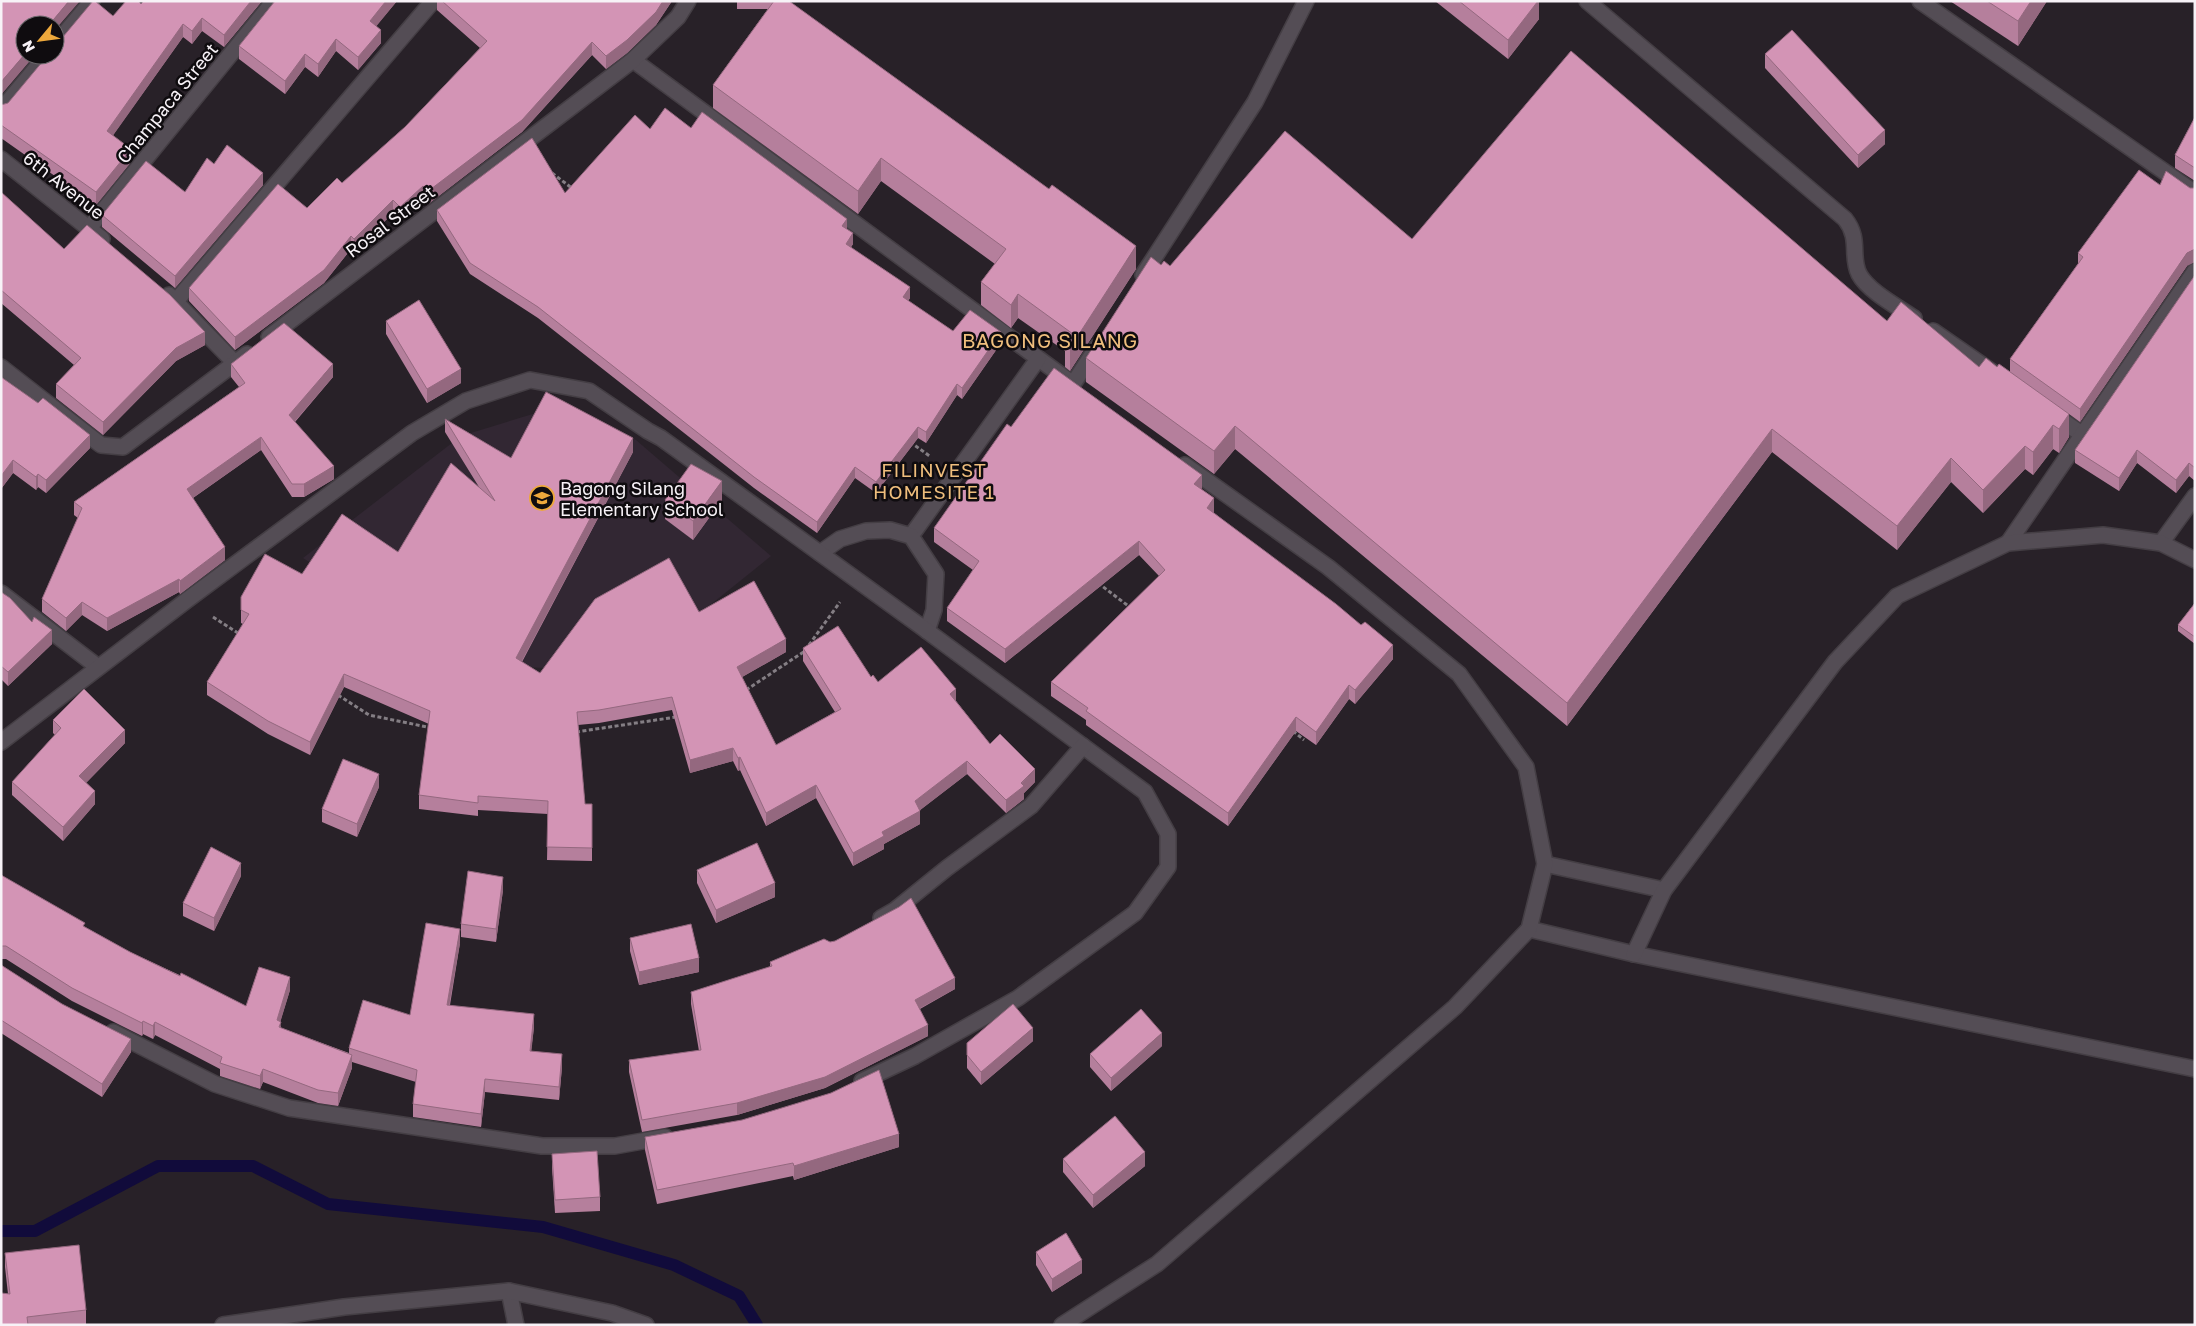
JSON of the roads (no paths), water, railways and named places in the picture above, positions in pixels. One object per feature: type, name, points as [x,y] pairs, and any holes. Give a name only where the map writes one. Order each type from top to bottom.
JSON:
[{"type":"street","points":[[65,34],[92,1]]},
{"type":"street","name":"Champaca Street","points":[[89,228],[274,1]]},
{"type":"street","points":[[176,301],[433,1]]},
{"type":"street","name":"Rosal Street","points":[[1,368],[101,445],[123,447],[633,60],[678,17],[688,1]]},
{"type":"street","points":[[1134,290],[1255,102],[1306,1]]},
{"type":"street","points":[[1587,1],[1845,219],[1853,229],[1859,273],[1869,286],[2012,386]]},
{"type":"street","points":[[1920,1],[2195,193]]},
{"type":"street","points":[[633,60],[1089,395]]},
{"type":"street","points":[[1,110],[39,65]]},
{"type":"street","name":"6th Avenue","points":[[1,159],[111,246]]},
{"type":"street","points":[[2008,543],[2084,436],[2195,271]]},
{"type":"street","points":[[154,283],[176,301],[235,363]]},
{"type":"street","points":[[1073,384],[1103,338]]},
{"type":"street","points":[[911,536],[1038,359]]},
{"type":"street","points":[[1,742],[186,600],[412,434],[466,401],[530,380],[589,391],[661,438],[1145,792],[1168,834],[1168,867],[1135,913],[1018,998],[915,1056],[846,1089]]},
{"type":"street","points":[[2044,408],[2084,436]]},
{"type":"street","points":[[1062,1325],[1157,1264],[1455,1007],[1529,929],[1545,864],[1526,767],[1459,674],[1328,568],[1176,458]]},
{"type":"street","points":[[2161,543],[2195,496]]},
{"type":"street","points":[[820,553],[840,539],[866,531],[890,530],[911,536],[936,574],[934,610],[927,631]]},
{"type":"street","points":[[1634,954],[1664,890],[1836,662],[1897,596],[2008,543],[2103,535],[2161,543],[2195,560]]},
{"type":"street","points":[[1,593],[98,667]]},
{"type":"street","points":[[871,923],[895,910],[1031,806],[1083,746]]},
{"type":"street","points":[[1545,864],[1664,890]]},
{"type":"street","points":[[1529,929],[1634,954],[2195,1069]]},
{"type":"street","points":[[102,1026],[215,1084],[289,1108],[542,1146],[615,1146],[682,1134]]},
{"type":"street","points":[[509,1291],[516,1325]]},
{"type":"street","points":[[223,1325],[344,1307],[509,1291],[612,1313],[646,1325]]},
{"type":"waterway","points":[[1,1231],[35,1231],[158,1166],[253,1166],[328,1204],[543,1227],[674,1265],[739,1296],[757,1325]]},
{"type":"place","name":"Bagong Silang Elementary School","points":[[542,498]]},
{"type":"district","name":"BAGONG SILANG","points":[[1050,340]]},
{"type":"district","name":"FILINVEST HOMESITE 1","points":[[934,480]]}]
